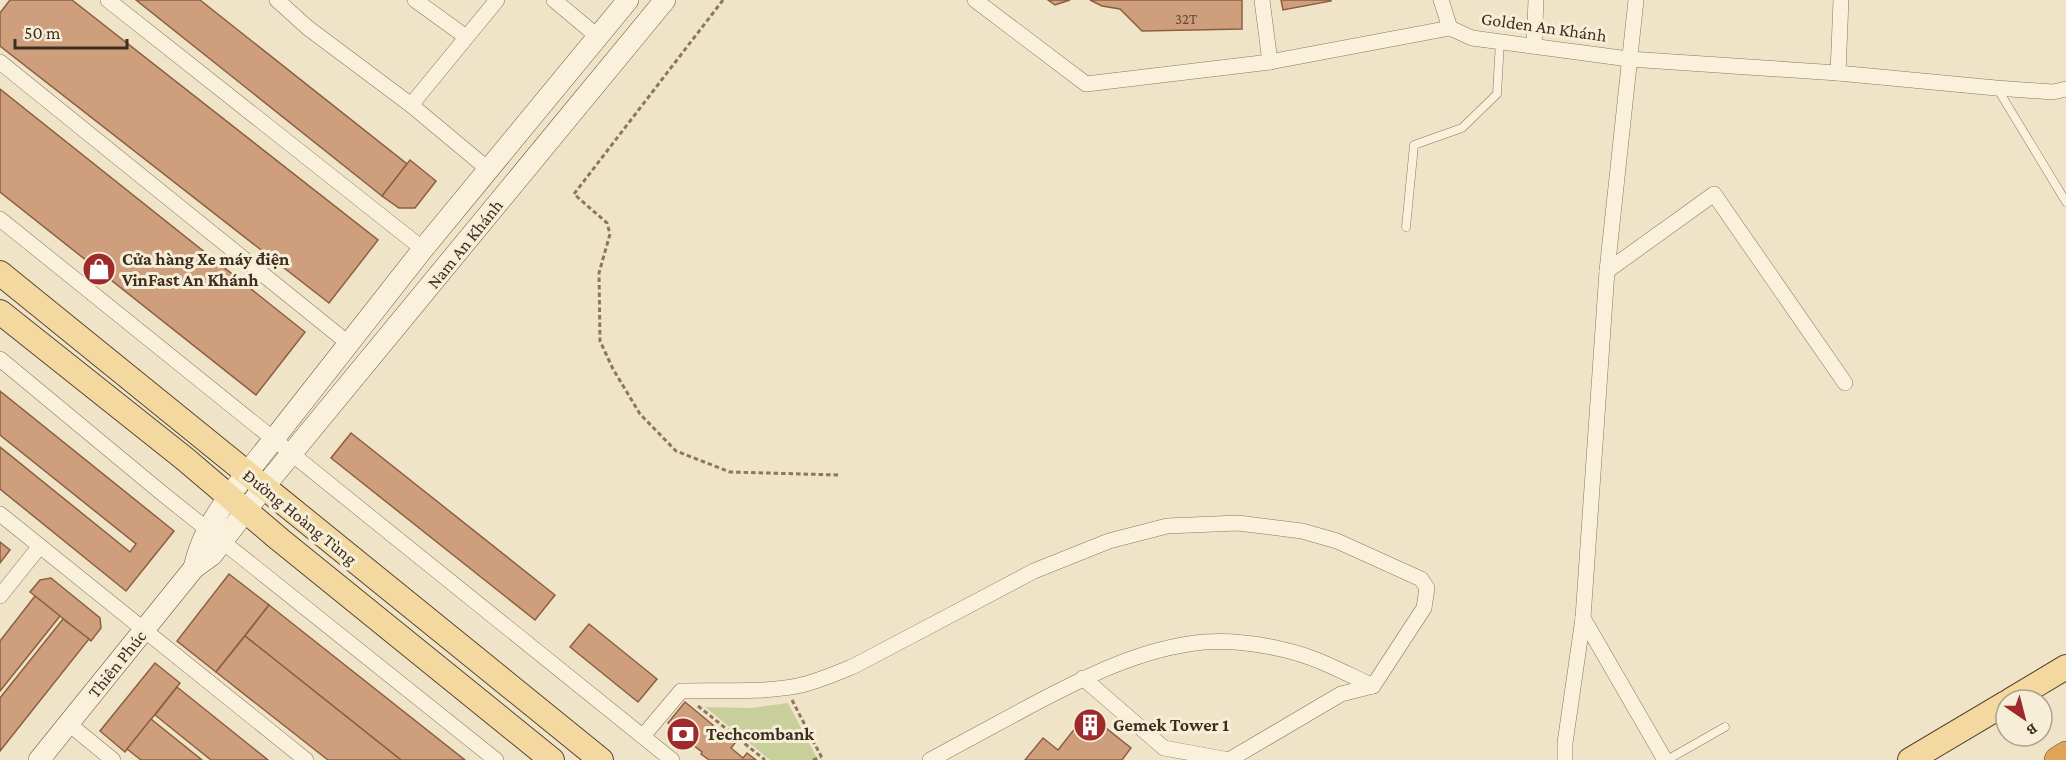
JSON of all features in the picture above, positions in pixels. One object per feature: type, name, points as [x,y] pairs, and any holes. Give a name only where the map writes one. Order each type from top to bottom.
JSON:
[{"type":"highway","points":[[2058,760],[2066,755]]},
{"type":"main road","name":"Đường Hoàng Tùng","points":[[0,273],[601,760]]},
{"type":"main road","name":"Đường Hoàng Tùng","points":[[0,312],[185,459],[552,760]]},
{"type":"main road","points":[[2031,688],[2066,667]]},
{"type":"main road","points":[[1910,760],[1994,710]]},
{"type":"street","points":[[108,0],[423,249]]},
{"type":"street","points":[[277,0],[308,28],[411,105],[489,170]]},
{"type":"street","points":[[415,0],[466,37]]},
{"type":"street","points":[[411,105],[496,0]]},
{"type":"street","points":[[554,0],[597,36]]},
{"type":"street","name":"Nam An Khánh","points":[[255,480],[273,440],[348,343],[628,0]]},
{"type":"street","name":"Nam An Khánh","points":[[255,480],[291,454],[665,0]]},
{"type":"street","points":[[975,0],[1086,84],[1270,62],[1450,28],[1441,0]]},
{"type":"street","points":[[1263,0],[1270,62]]},
{"type":"street","points":[[1534,46],[1536,0]]},
{"type":"street","points":[[1565,760],[1583,618],[1607,271],[1636,0]]},
{"type":"street","points":[[1838,73],[1841,0]]},
{"type":"street","name":"Golden An Khánh","points":[[1450,28],[1472,38],[1629,59],[1838,73],[2053,92],[2066,89]]},
{"type":"street","points":[[0,62],[348,343]]},
{"type":"street","points":[[1607,271],[1714,194],[1845,383]]},
{"type":"street","points":[[0,219],[672,760]]},
{"type":"street","points":[[390,291],[412,308]]},
{"type":"street","points":[[0,359],[496,760]]},
{"type":"street","name":"Thiên Phúc","points":[[39,760],[194,567],[212,555],[215,534],[255,480]]},
{"type":"street","points":[[0,514],[306,760]]},
{"type":"street","points":[[643,736],[680,691],[785,687],[824,679],[854,666],[1034,571],[1109,541],[1167,526],[1228,523],[1302,531],[1337,541],[1421,579],[1428,588],[1424,608],[1373,686],[1341,694],[1229,760],[1159,754],[1083,678]]},
{"type":"street","points":[[0,596],[40,546]]},
{"type":"street","points":[[1583,618],[1666,760]]},
{"type":"street","points":[[930,760],[1083,678],[1146,654],[1177,646],[1215,642],[1286,650],[1330,666],[1373,686]]},
{"type":"street","points":[[69,724],[113,760]]},
{"type":"lane","points":[[1406,227],[1414,145],[1462,128],[1497,94],[1500,41]]},
{"type":"lane","points":[[1996,88],[2066,202]]},
{"type":"lane","points":[[1666,760],[1725,727]]},
{"type":"path","points":[[723,0],[574,194],[607,223],[610,234],[599,273],[600,341],[613,369],[640,414],[676,451],[730,472],[838,475]]},
{"type":"path","points":[[785,687],[822,759],[813,760]]},
{"type":"path","points":[[680,691],[765,760]]},
{"type":"green space","points":[[788,703],[818,760],[770,760],[705,707],[751,708]]},
{"type":"building","points":[[10,0],[72,0],[378,240],[329,303],[0,46],[0,13]]},
{"type":"building","points":[[136,0],[200,0],[407,164],[382,196]]},
{"type":"building","points":[[1048,0],[1070,0],[1055,5]]},
{"type":"building","points":[[1090,0],[1242,0],[1242,29],[1142,31],[1120,9],[1102,6]]},
{"type":"building","points":[[1281,0],[1331,0],[1331,1],[1283,10]]},
{"type":"building","points":[[0,89],[305,332],[256,395],[0,192]]},
{"type":"building","points":[[410,160],[436,181],[415,208],[399,208],[382,196]]},
{"type":"building","points":[[0,391],[174,531],[126,591],[0,489],[0,447],[130,552],[136,544],[0,435]]},
{"type":"building","points":[[351,433],[555,595],[535,620],[331,458]]},
{"type":"building","points":[[0,542],[10,550],[0,563]]},
{"type":"building","points":[[229,574],[269,605],[216,672],[177,641]]},
{"type":"building","points":[[51,578],[100,618],[101,628],[91,641],[30,592],[40,580]]},
{"type":"building","points":[[35,596],[60,616],[0,691],[0,641]]},
{"type":"building","points":[[269,605],[465,760],[401,760],[245,636]]},
{"type":"building","points":[[63,619],[89,639],[0,751],[0,698]]},
{"type":"building","points":[[589,624],[657,679],[638,702],[570,647]]},
{"type":"building","points":[[245,636],[401,760],[328,760],[216,672]]},
{"type":"building","points":[[155,663],[180,683],[125,752],[100,731]]},
{"type":"building","points":[[177,687],[268,760],[211,760],[155,715]]},
{"type":"building","points":[[685,702],[713,725],[708,731],[715,736],[720,730],[735,743],[731,748],[743,758],[747,753],[756,760],[709,760],[701,754],[702,752],[672,729],[673,727],[668,723]]},
{"type":"building","name":"Gemek Tower 1","points":[[1087,713],[1131,748],[1122,760],[1025,760],[1043,738],[1058,750]]},
{"type":"building","points":[[151,719],[202,760],[141,760],[127,749]]},
{"type":"place","name":"Cửa hàng Xe máy điện VinFast An Khánh","points":[[99,269]]},
{"type":"place","name":"Gemek Tower 1","points":[[1090,725]]},
{"type":"place","name":"Techcombank","points":[[683,734]]}]
